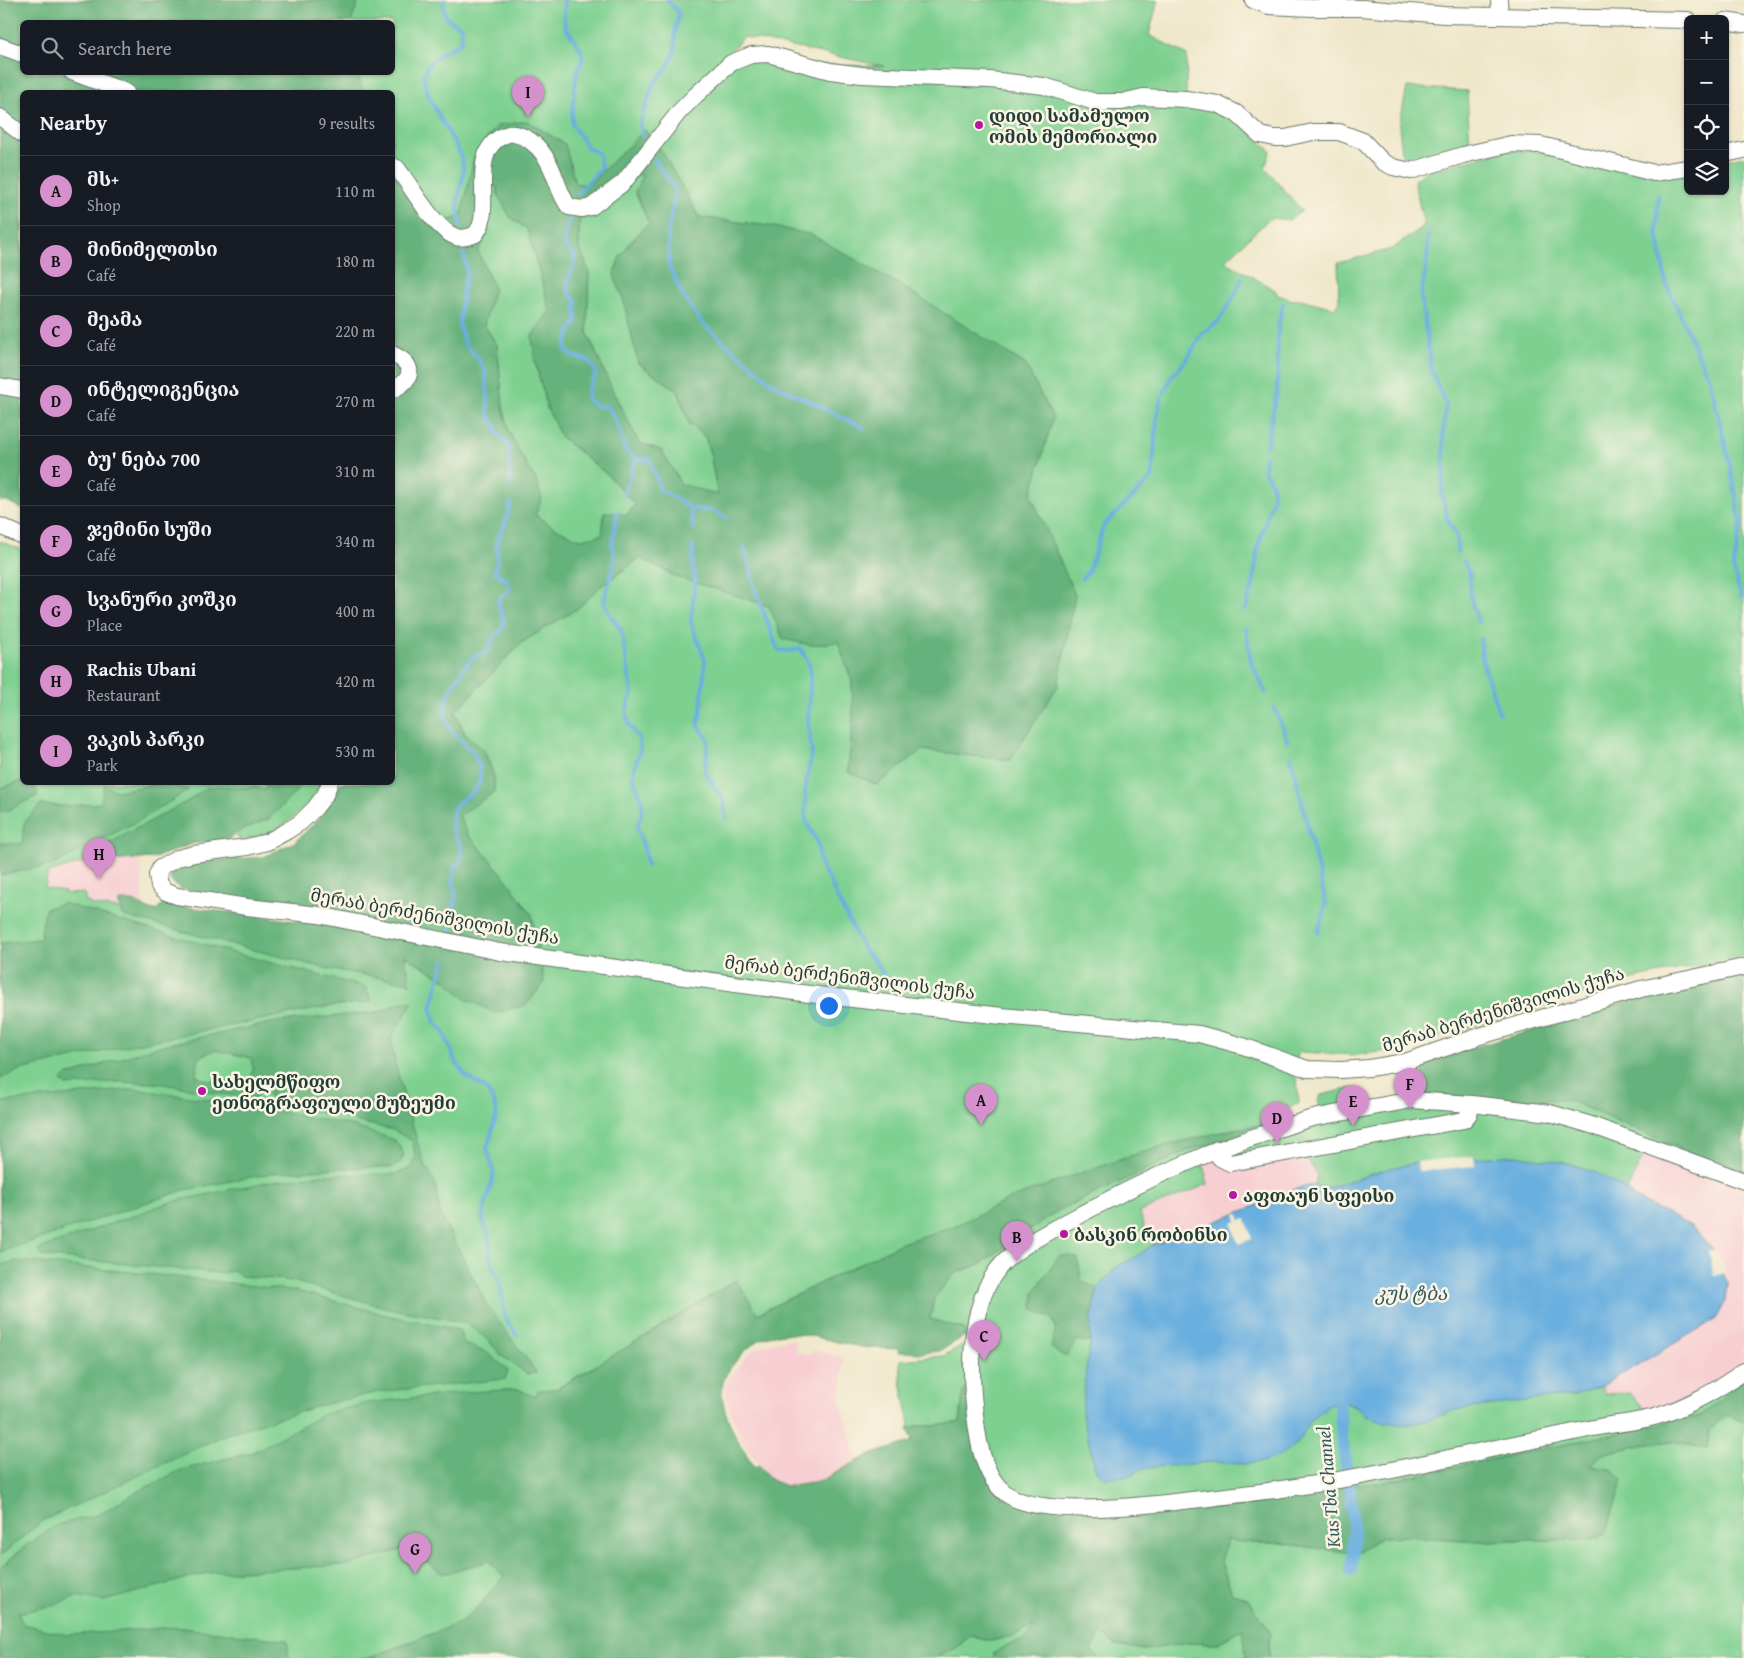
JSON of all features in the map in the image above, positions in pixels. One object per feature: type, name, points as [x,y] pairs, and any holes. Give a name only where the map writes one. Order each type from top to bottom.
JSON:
[{"type":"street","points":[[1253,0],[1269,6],[1362,8],[1444,15],[1500,8],[1684,20]]},
{"type":"street","points":[[1729,22],[1744,24]]},
{"type":"street","points":[[0,46],[20,53]]},
{"type":"street","points":[[395,167],[442,228],[456,237],[465,238],[476,234],[481,224],[482,172],[490,149],[499,138],[505,135],[510,133],[522,135],[532,142],[544,155],[551,166],[563,198],[569,206],[582,209],[591,207],[623,183],[679,112],[731,63],[751,56],[768,54],[830,71],[862,75],[990,80],[1044,86],[1095,102],[1122,102],[1143,97],[1217,104],[1236,113],[1260,136],[1275,138],[1312,132],[1339,132],[1363,141],[1383,162],[1393,167],[1411,171],[1463,155],[1511,144],[1541,145],[1654,173],[1684,169]]},
{"type":"street","points":[[80,75],[121,90]]},
{"type":"street","points":[[0,117],[20,132]]},
{"type":"street","points":[[1729,153],[1744,150]]},
{"type":"street","points":[[395,356],[404,360],[410,375],[405,382],[395,388]]},
{"type":"street","points":[[0,386],[20,390]]},
{"type":"street","points":[[0,526],[20,535]]},
{"type":"street","name":"მერაბ ბერძენიშვილის ქუჩა","points":[[329,785],[315,808],[301,822],[287,831],[266,842],[247,847],[178,858],[160,868],[157,874],[159,886],[166,892],[177,896],[247,907],[319,915],[500,952],[818,995],[1002,1016],[1199,1034],[1243,1046],[1307,1069],[1341,1070],[1405,1062],[1480,1036],[1641,989],[1744,967]]},
{"type":"street","points":[[1405,1062],[1412,1100]]},
{"type":"street","points":[[1744,1180],[1591,1125],[1541,1112],[1472,1104],[1412,1100],[1312,1111],[1218,1149],[1128,1190],[1055,1228],[1017,1251],[1000,1266],[990,1280],[983,1297],[973,1352],[972,1381],[976,1425],[983,1458],[996,1485],[1006,1494],[1034,1504],[1072,1508],[1106,1508],[1176,1502],[1289,1488],[1650,1418],[1665,1414],[1705,1396],[1744,1371]]},
{"type":"street","points":[[1218,1149],[1220,1158],[1230,1163],[1464,1120],[1469,1114],[1472,1104]]},
{"type":"shaded area","points":[[141,859],[144,913],[93,905],[85,901],[85,893],[65,894],[45,888],[48,873],[86,862]]},
{"type":"shaded area","points":[[1647,1149],[1744,1188],[1744,1363],[1725,1380],[1663,1408],[1648,1409],[1642,1406],[1630,1393],[1604,1394],[1601,1386],[1716,1319],[1701,1238],[1691,1226],[1637,1199],[1627,1190]]},
{"type":"shaded area","points":[[1303,1154],[1317,1175],[1315,1186],[1304,1186],[1153,1245],[1147,1228],[1144,1229],[1140,1212],[1208,1184],[1203,1163],[1213,1159]]},
{"type":"shaded area","points":[[793,1340],[796,1343],[795,1352],[809,1355],[814,1350],[842,1357],[841,1401],[854,1442],[852,1448],[859,1461],[822,1480],[786,1486],[771,1480],[744,1444],[730,1411],[725,1388],[730,1377],[748,1354],[768,1344]]},
{"type":"green space","points":[[0,0],[1158,0],[1149,35],[1187,55],[1186,99],[1190,105],[1235,119],[1271,151],[1265,167],[1302,211],[1289,220],[1270,218],[1225,261],[1275,290],[1278,295],[1292,300],[1300,299],[1335,308],[1339,301],[1338,263],[1392,249],[1424,226],[1414,180],[1426,172],[1505,150],[1528,150],[1684,174],[1684,195],[1729,195],[1729,159],[1744,156],[1744,956],[1637,978],[1395,1050],[1357,1055],[1299,1052],[1291,1074],[1297,1079],[1299,1103],[1285,1110],[1288,1121],[1424,1096],[1568,1100],[1744,1176],[1647,1149],[1627,1190],[1637,1199],[1691,1226],[1712,1249],[1728,1284],[1726,1301],[1716,1319],[1601,1386],[1604,1394],[1630,1393],[1642,1406],[1648,1409],[1663,1408],[1725,1380],[1744,1363],[1744,1378],[1701,1416],[1383,1482],[1123,1512],[1001,1497],[963,1392],[960,1422],[935,1426],[917,1426],[908,1429],[910,1424],[901,1382],[900,1360],[943,1356],[962,1345],[963,1369],[970,1342],[965,1336],[964,1329],[930,1319],[934,1298],[955,1273],[980,1264],[1057,1211],[1187,1151],[1284,1123],[1234,1129],[1151,1149],[1013,1198],[957,1225],[902,1243],[757,1314],[736,1280],[556,1389],[538,1390],[504,1576],[478,1607],[460,1623],[369,1658],[0,1658],[0,541],[20,549],[20,785],[320,785],[311,799],[297,814],[289,821],[263,835],[240,840],[235,834],[224,841],[194,843],[154,858],[86,862],[48,873],[45,888],[65,892],[66,894],[85,893],[85,901],[93,905],[404,955],[447,981],[464,998],[526,1005],[544,982],[532,915],[500,871],[468,835],[459,815],[494,792],[494,776],[484,751],[465,734],[455,712],[521,643],[578,608],[601,586],[640,558],[677,577],[769,606],[810,645],[838,642],[852,681],[853,720],[848,772],[877,784],[922,750],[1010,760],[1075,595],[1031,495],[1052,418],[769,226],[699,217],[662,151],[647,133],[581,199],[521,128],[483,143],[451,255],[395,229],[395,90],[89,90],[55,75],[395,75],[395,20],[20,20]],"holes":[[[744,37],[883,66],[771,63],[725,57]],[[1303,1154],[1317,1174],[1315,1186],[1304,1186],[1198,1229],[1153,1244],[1147,1228],[1144,1228],[1140,1212],[1208,1184],[1203,1164],[1213,1159]]]},
{"type":"green space","points":[[0,0],[359,0],[352,20],[20,20],[20,75],[358,75],[363,90],[20,90],[20,508],[7,501],[0,501]]},
{"type":"green space","points":[[1407,87],[1467,91],[1470,147],[1403,162],[1399,127]]},
{"type":"green space","points":[[527,121],[565,144],[575,183],[588,185],[645,130],[662,151],[699,217],[769,226],[810,234],[900,285],[1025,364],[1053,418],[1031,495],[1075,595],[1058,686],[1010,760],[922,750],[877,785],[848,772],[853,720],[852,681],[838,642],[810,645],[783,639],[769,606],[677,577],[640,558],[601,586],[578,608],[521,643],[455,712],[465,734],[484,750],[494,776],[494,792],[459,816],[468,835],[500,871],[532,915],[544,983],[526,1005],[495,1013],[464,998],[447,981],[405,955],[410,983],[324,968],[123,916],[119,908],[119,901],[134,901],[150,910],[157,910],[162,904],[312,923],[398,938],[346,913],[263,900],[218,897],[179,888],[170,880],[171,871],[184,866],[209,861],[263,857],[295,842],[321,817],[340,785],[395,785],[395,176],[445,222],[461,216],[475,154],[497,126]],"holes":[[[639,174],[642,176],[635,192],[649,223],[630,243],[619,259],[614,275],[623,298],[638,363],[678,391],[689,424],[705,437],[718,495],[681,484],[661,450],[639,443],[613,392],[587,332],[589,272],[579,246],[579,219],[606,206]],[[497,186],[498,195],[510,217],[527,229],[550,310],[532,336],[535,361],[547,408],[561,437],[608,475],[635,504],[628,515],[604,512],[602,535],[580,539],[553,527],[535,515],[542,498],[535,478],[509,432],[503,406],[497,345],[484,325],[494,288],[478,251],[488,232],[489,188]]]},
{"type":"green space","points":[[639,173],[643,176],[635,192],[649,223],[630,243],[619,259],[614,275],[623,298],[638,363],[678,391],[689,423],[705,437],[718,496],[681,484],[661,450],[639,443],[613,392],[587,332],[589,272],[579,246],[579,219],[606,206]]},
{"type":"green space","points":[[497,186],[510,217],[527,229],[550,311],[532,336],[535,361],[547,408],[561,437],[608,475],[635,504],[611,529],[595,537],[579,539],[567,535],[535,515],[535,478],[528,469],[509,432],[503,406],[497,345],[484,325],[487,312],[478,251],[488,232],[489,188]]},
{"type":"green space","points":[[20,782],[20,785],[34,785],[38,795],[7,811],[0,812],[0,788]]},
{"type":"green space","points":[[104,785],[117,791],[152,785],[170,785],[189,790],[140,820],[52,865],[0,875],[0,843],[22,844],[24,823],[40,805],[68,806],[101,803]]},
{"type":"green space","points":[[267,785],[301,785],[269,819],[244,829],[224,841],[194,843],[154,858],[86,862],[85,856],[188,801],[206,788],[218,786],[255,787],[264,791]]},
{"type":"green space","points":[[63,903],[138,926],[366,987],[372,1002],[331,1006],[131,1045],[20,1070],[0,1079],[0,942],[40,939],[45,909]]},
{"type":"green space","points":[[1744,975],[1744,1176],[1568,1100],[1424,1096],[1420,1077],[1430,1060],[1586,1015],[1633,999]]},
{"type":"green space","points":[[403,1002],[413,1002],[391,1038],[395,1064],[423,1161],[435,1182],[440,1213],[488,1307],[537,1373],[527,1374],[501,1355],[488,1340],[467,1323],[388,1308],[288,1280],[241,1276],[235,1271],[220,1273],[41,1256],[38,1251],[42,1248],[171,1202],[271,1181],[320,1175],[396,1174],[411,1168],[415,1157],[413,1141],[393,1130],[273,1101],[268,1094],[273,1087],[250,1079],[253,1070],[251,1058],[215,1050],[199,1057],[196,1076],[209,1081],[233,1082],[254,1089],[257,1098],[220,1094],[158,1083],[114,1082],[67,1086],[61,1081],[66,1076],[162,1045],[276,1022],[378,1012]]},
{"type":"green space","points":[[1352,1088],[1355,1105],[1323,1109],[1320,1107],[1318,1101],[1321,1095]]},
{"type":"green space","points":[[134,1089],[254,1106],[349,1125],[395,1140],[404,1154],[401,1162],[393,1167],[342,1168],[273,1173],[184,1190],[0,1252],[0,1102]]},
{"type":"green space","points":[[1288,1121],[1187,1151],[1057,1211],[980,1264],[955,1273],[934,1298],[930,1319],[964,1329],[965,1336],[940,1351],[922,1353],[899,1352],[899,1349],[862,1347],[797,1334],[775,1335],[759,1340],[738,1358],[723,1383],[722,1393],[727,1416],[743,1449],[755,1467],[759,1465],[771,1480],[786,1486],[822,1480],[867,1456],[913,1441],[908,1429],[917,1426],[935,1426],[960,1422],[963,1392],[969,1387],[1001,1497],[1123,1512],[1384,1482],[1701,1416],[1744,1378],[1744,1422],[1727,1415],[1710,1429],[1708,1449],[1672,1441],[1641,1445],[1602,1454],[1590,1465],[1609,1468],[1623,1479],[1606,1534],[1592,1540],[1509,1540],[1492,1542],[1405,1536],[1382,1537],[1360,1551],[1336,1551],[1280,1543],[1252,1543],[1227,1540],[1221,1562],[1232,1593],[1249,1600],[1271,1633],[1269,1658],[1246,1658],[1243,1629],[1216,1644],[1189,1643],[1144,1650],[1116,1645],[1101,1633],[1092,1651],[1099,1658],[996,1658],[993,1654],[1007,1645],[1025,1640],[1035,1625],[1012,1636],[991,1641],[971,1635],[956,1648],[935,1658],[369,1658],[460,1623],[478,1607],[504,1577],[489,1561],[443,1574],[408,1548],[348,1565],[207,1573],[104,1601],[76,1596],[55,1605],[18,1613],[23,1624],[67,1635],[175,1627],[287,1640],[289,1658],[0,1658],[0,1568],[29,1543],[57,1525],[100,1514],[131,1495],[181,1470],[253,1452],[324,1414],[367,1403],[468,1392],[518,1389],[535,1397],[538,1390],[557,1389],[736,1280],[758,1314],[902,1243],[957,1225],[1012,1198],[1152,1149],[1234,1129]]},
{"type":"green space","points":[[1059,1256],[1078,1258],[1081,1281],[1098,1289],[1091,1317],[1090,1342],[1077,1340],[1066,1357],[1051,1348],[1056,1327],[1051,1317],[1043,1315],[1033,1308],[1034,1292]]},
{"type":"green space","points":[[18,1261],[297,1291],[386,1315],[459,1330],[464,1344],[486,1352],[508,1370],[505,1379],[378,1392],[325,1404],[229,1433],[42,1521],[0,1556],[0,1265]]},
{"type":"green space","points":[[1727,1415],[1744,1422],[1744,1658],[1269,1658],[1271,1633],[1249,1600],[1232,1593],[1221,1562],[1227,1540],[1252,1543],[1280,1543],[1336,1551],[1360,1551],[1382,1537],[1405,1536],[1492,1542],[1509,1540],[1592,1540],[1609,1468],[1589,1465],[1602,1454],[1641,1445],[1672,1441],[1708,1449],[1710,1428]]},
{"type":"green space","points":[[1037,1625],[1025,1640],[1007,1646],[994,1654],[996,1658],[934,1657],[956,1648],[971,1635],[991,1641],[1012,1636]]},
{"type":"green space","points":[[1244,1628],[1246,1658],[1099,1658],[1092,1651],[1100,1633],[1144,1650],[1189,1643],[1216,1644]]},
{"type":"water","name":"კუს ტბა","points":[[1514,1155],[1568,1163],[1599,1174],[1627,1190],[1637,1199],[1691,1226],[1712,1249],[1728,1284],[1726,1301],[1716,1319],[1601,1386],[1572,1396],[1455,1410],[1426,1421],[1404,1425],[1385,1422],[1365,1415],[1356,1406],[1339,1400],[1328,1405],[1308,1423],[1299,1442],[1283,1454],[1267,1461],[1244,1464],[1212,1462],[1146,1468],[1125,1477],[1105,1478],[1096,1471],[1082,1414],[1091,1317],[1098,1289],[1116,1267],[1153,1245],[1304,1186],[1331,1187],[1390,1168],[1416,1163]]},
{"type":"pier","points":[[1474,1156],[1475,1166],[1418,1171],[1417,1162]]},
{"type":"pier","points":[[1238,1213],[1241,1220],[1246,1219],[1252,1239],[1238,1244],[1232,1223],[1237,1221],[1235,1214]]},
{"type":"pier","points":[[1716,1250],[1726,1273],[1714,1275],[1709,1252]]},
{"type":"waterway","points":[[445,0],[443,5],[446,18],[461,26],[462,41],[433,60],[426,69],[424,79],[432,103],[454,143],[463,165],[458,202],[461,226]]},
{"type":"waterway","points":[[564,0],[566,28],[582,51],[582,61],[577,71],[572,124],[588,148],[599,154],[601,168],[578,193]]},
{"type":"waterway","points":[[643,137],[640,123],[654,83],[668,67],[675,50],[675,29],[679,13],[667,0]]},
{"type":"waterway","points":[[654,159],[675,189],[668,235],[669,267],[683,296],[702,323],[772,383],[864,428]]},
{"type":"waterway","points":[[1658,195],[1657,232],[1666,283],[1710,381],[1730,465],[1741,524],[1733,568],[1741,597]]},
{"type":"waterway","points":[[571,218],[566,229],[564,244],[575,256],[568,290],[576,300],[576,323],[571,329],[565,347],[570,355],[588,360],[594,368],[596,374],[588,390],[587,399],[596,406],[608,407],[614,417],[626,451],[636,459],[649,459],[660,491],[690,508],[714,511],[726,518]]},
{"type":"waterway","points":[[1428,235],[1427,261],[1421,297],[1432,373],[1446,404],[1443,433],[1444,466],[1442,494],[1447,519],[1457,536],[1457,552]]},
{"type":"waterway","points":[[463,251],[467,272],[459,325],[465,344],[478,358],[485,371],[488,414],[496,427],[497,434],[509,446],[511,485]]},
{"type":"waterway","points":[[1164,393],[1171,377],[1187,359],[1202,333],[1218,322],[1236,293],[1242,278]]},
{"type":"waterway","points":[[1266,447],[1277,392],[1278,326],[1283,304]]},
{"type":"waterway","points":[[1082,579],[1089,570],[1104,525],[1152,478],[1157,416],[1161,399]]},
{"type":"waterway","points":[[1245,610],[1253,586],[1258,546],[1273,498],[1272,484],[1264,471],[1265,456]]},
{"type":"waterway","points":[[623,495],[636,459]]},
{"type":"waterway","points":[[450,934],[456,897],[453,882],[454,867],[459,864],[462,852],[461,845],[453,829],[452,815],[457,804],[475,790],[480,779],[480,771],[478,761],[473,753],[448,724],[445,715],[445,703],[466,666],[473,658],[489,650],[492,639],[502,628],[503,617],[498,600],[509,590],[508,581],[495,572],[498,559],[496,541],[504,527],[511,503]]},
{"type":"waterway","points":[[690,508],[693,528]]},
{"type":"waterway","points":[[617,512],[612,545],[615,559],[604,601],[610,615],[621,630],[632,692],[626,711],[629,725],[639,738],[640,751],[633,777],[642,801],[642,811],[637,827],[644,848],[647,866]]},
{"type":"waterway","points":[[693,546],[695,580],[691,623],[705,660],[701,711],[698,724],[708,739],[705,773],[723,799],[726,819]]},
{"type":"waterway","points":[[744,546],[755,589],[778,650],[792,651],[800,648],[807,659],[811,672],[808,725],[812,751],[805,789],[806,821],[818,844],[820,864],[865,952],[874,959],[888,982]]},
{"type":"waterway","points":[[1464,561],[1470,575],[1471,599],[1478,622]]},
{"type":"waterway","points":[[1246,628],[1251,662],[1266,693]]},
{"type":"waterway","points":[[1480,639],[1483,663],[1499,713]]},
{"type":"waterway","points":[[1274,708],[1288,741]]},
{"type":"waterway","points":[[1291,757],[1326,903],[1318,933]]},
{"type":"waterway","points":[[444,961],[431,1008],[435,1022],[444,1033],[455,1061],[466,1076],[486,1089],[493,1100],[497,1114],[487,1148],[494,1173],[482,1219],[489,1235],[490,1260],[499,1281],[506,1319],[517,1335]]},
{"type":"waterway","name":"Kus Tba Channel","points":[[1339,1400],[1354,1534],[1351,1571]]},
{"type":"place","name":"ვაკის პარკი","points":[[528,117]]},
{"type":"place","name":"დიდი სამამულო ომის მემორიალი","points":[[979,125]]},
{"type":"place","name":"Rachis Ubani","points":[[99,879]]},
{"type":"place","name":"სახელმწიფო ეთნოგრაფიული მუზეუმი","points":[[202,1091]]},
{"type":"place","name":"ჯემინი სუში","points":[[1410,1109]]},
{"type":"place","name":"მს+","points":[[981,1125]]},
{"type":"place","name":"ბუ' ნება 700","points":[[1353,1126]]},
{"type":"place","name":"ინტელიგენცია","points":[[1277,1143]]},
{"type":"place","name":"აფთაუნ სფეისი","points":[[1233,1195]]},
{"type":"place","name":"ბასკინ რობინსი","points":[[1064,1234]]},
{"type":"place","name":"მინიმელთსი","points":[[1017,1262]]},
{"type":"place","name":"მეამა","points":[[984,1361]]},
{"type":"place","name":"სვანური კოშკი","points":[[415,1574]]}]
